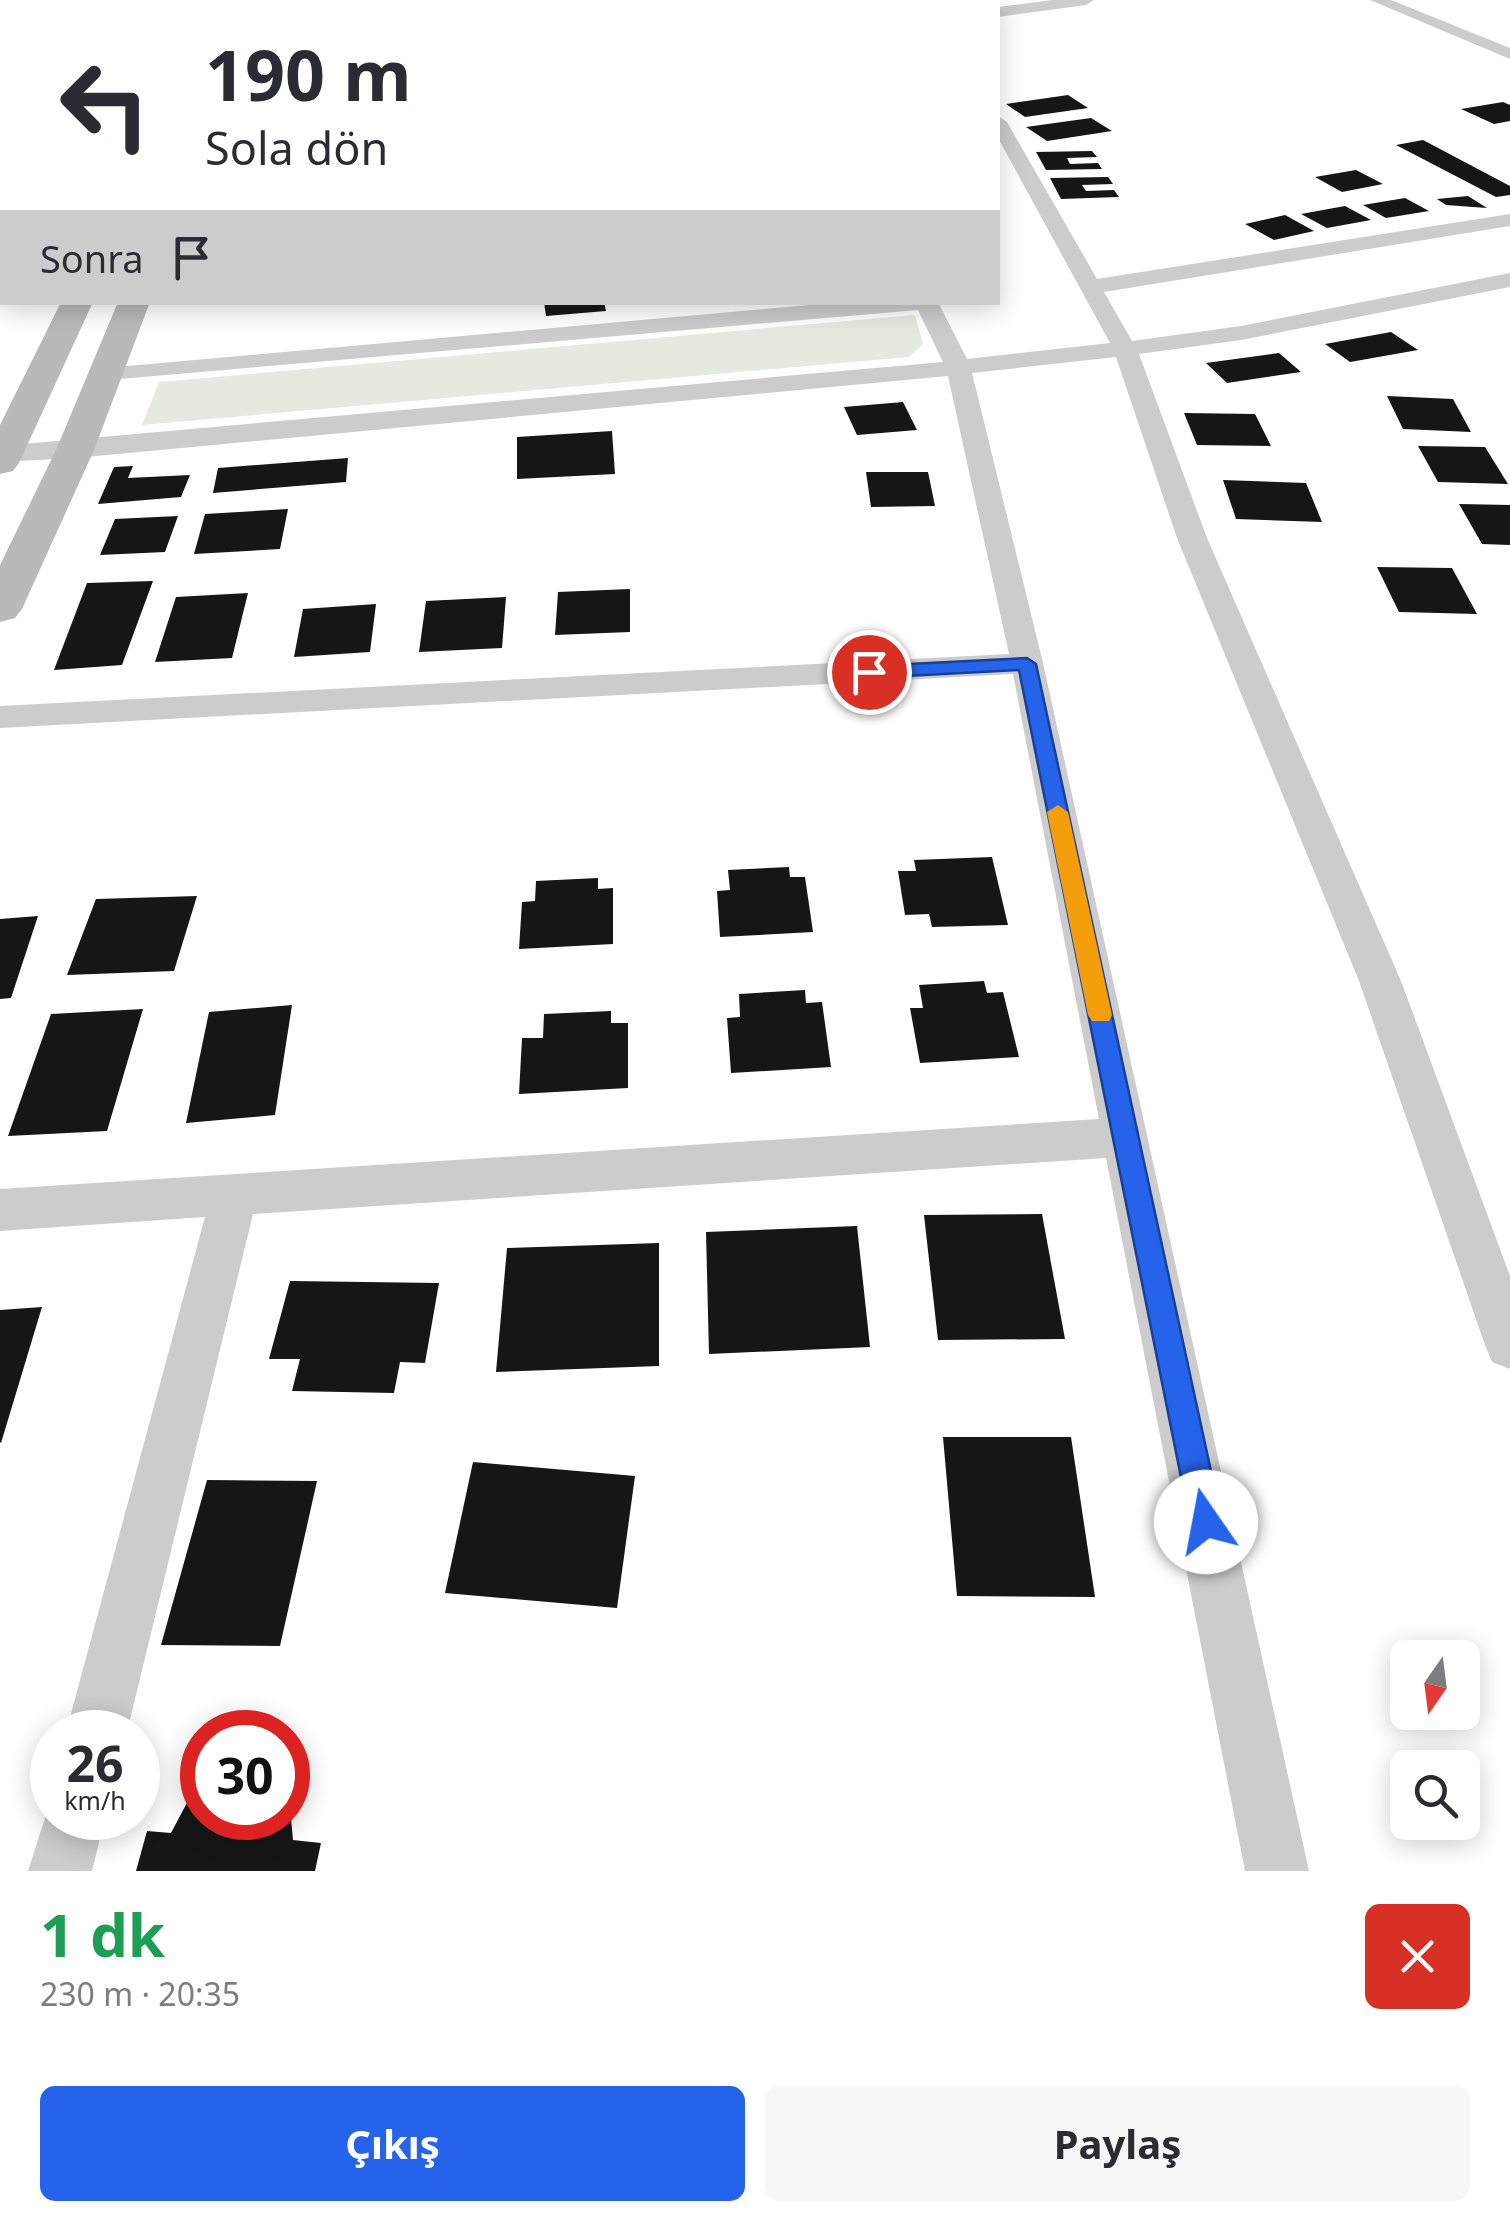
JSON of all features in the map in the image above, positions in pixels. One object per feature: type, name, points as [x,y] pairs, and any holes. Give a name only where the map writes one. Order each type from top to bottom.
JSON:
[{"type":"main road","points":[[1,457],[76,305]]},
{"type":"main road","points":[[0,609],[75,450],[133,305]]},
{"type":"street","points":[[1000,12],[1086,0]]},
{"type":"street","points":[[1378,0],[1510,54]]},
{"type":"street","points":[[1000,129],[1010,165],[1090,287],[1125,349],[1192,538],[1380,980],[1510,1345]]},
{"type":"street","points":[[1090,287],[1510,220]]},
{"type":"street","points":[[1,457],[1125,349],[1241,333],[1510,280]]},
{"type":"street","points":[[104,376],[893,305]]},
{"type":"street","points":[[928,305],[958,366],[1027,664],[1277,1871]]},
{"type":"street","points":[[0,718],[1027,664]]},
{"type":"street","points":[[0,1210],[1126,1137]]},
{"type":"street","points":[[102,1710],[234,1196]]},
{"type":"street","points":[[60,1871],[68,1840]]},
{"type":"shaded area","points":[[915,315],[923,344],[909,357],[142,425],[159,382]]},
{"type":"building","points":[[1068,95],[1088,108],[1025,117],[1006,104]]},
{"type":"building","points":[[1503,102],[1510,105],[1510,121],[1494,124],[1461,109]]},
{"type":"building","points":[[1091,118],[1112,131],[1047,141],[1026,127]]},
{"type":"building","points":[[1423,140],[1510,186],[1510,195],[1496,197],[1396,145]]},
{"type":"building","points":[[1092,151],[1097,157],[1067,158],[1070,164],[1098,163],[1102,169],[1046,170],[1036,152]]},
{"type":"building","points":[[1356,170],[1383,184],[1342,192],[1315,177]]},
{"type":"building","points":[[1108,177],[1113,184],[1082,185],[1086,191],[1114,190],[1119,197],[1061,199],[1050,178]]},
{"type":"building","points":[[1468,196],[1487,208],[1446,205],[1437,199]]},
{"type":"building","points":[[1405,198],[1429,211],[1386,218],[1363,205]]},
{"type":"building","points":[[1345,206],[1371,220],[1327,228],[1301,214]]},
{"type":"building","points":[[1285,215],[1314,231],[1274,240],[1245,224]]},
{"type":"building","points":[[544,305],[605,305],[606,311],[546,316]]},
{"type":"building","points":[[1391,332],[1418,350],[1350,362],[1325,344]]},
{"type":"building","points":[[1279,353],[1301,372],[1227,383],[1206,363]]},
{"type":"building","points":[[1387,396],[1453,399],[1471,432],[1403,429]]},
{"type":"building","points":[[903,402],[917,430],[857,435],[844,407]]},
{"type":"building","points":[[1184,413],[1255,414],[1271,446],[1197,445]]},
{"type":"building","points":[[612,431],[615,474],[517,479],[517,437]]},
{"type":"building","points":[[1418,446],[1485,447],[1508,484],[1438,482]]},
{"type":"building","points":[[348,458],[346,482],[213,493],[218,468]]},
{"type":"building","points":[[133,466],[128,478],[190,475],[181,497],[98,504],[114,467]]},
{"type":"building","points":[[866,472],[928,472],[935,506],[871,507]]},
{"type":"building","points":[[1223,480],[1306,483],[1322,522],[1236,519]]},
{"type":"building","points":[[1459,504],[1510,505],[1510,545],[1482,544]]},
{"type":"building","points":[[288,509],[280,549],[194,554],[205,514]]},
{"type":"building","points":[[178,516],[165,552],[100,555],[115,519]]},
{"type":"building","points":[[1377,567],[1452,568],[1477,614],[1399,612]]},
{"type":"building","points":[[153,581],[122,665],[54,670],[87,583]]},
{"type":"building","points":[[630,589],[630,632],[555,635],[558,592]]},
{"type":"building","points":[[248,593],[232,658],[155,662],[176,597]]},
{"type":"building","points":[[506,597],[502,648],[419,652],[426,601]]},
{"type":"building","points":[[376,604],[370,652],[294,657],[303,609]]},
{"type":"building","points":[[992,857],[1008,925],[932,927],[929,914],[905,915],[898,871],[916,871],[914,860]]},
{"type":"building","points":[[789,867],[790,877],[805,877],[813,932],[720,937],[717,891],[730,890],[728,870]]},
{"type":"building","points":[[598,878],[598,889],[613,888],[613,944],[519,949],[522,902],[535,901],[536,881]]},
{"type":"building","points":[[197,896],[174,971],[67,975],[96,899]]},
{"type":"building","points":[[38,916],[11,998],[0,999],[0,919]]},
{"type":"building","points":[[984,981],[987,993],[1003,992],[1019,1057],[920,1063],[910,1008],[923,1008],[919,985]]},
{"type":"building","points":[[805,990],[806,1003],[822,1002],[831,1067],[731,1073],[727,1018],[740,1017],[739,994]]},
{"type":"building","points":[[292,1005],[275,1115],[186,1123],[209,1012]]},
{"type":"building","points":[[143,1009],[107,1131],[8,1136],[51,1014]]},
{"type":"building","points":[[611,1011],[611,1023],[628,1023],[628,1088],[519,1094],[522,1038],[543,1038],[544,1014]]},
{"type":"building","points":[[1042,1214],[1065,1339],[938,1340],[924,1215]]},
{"type":"building","points":[[857,1226],[870,1347],[709,1354],[706,1232]]},
{"type":"building","points":[[659,1243],[659,1366],[496,1372],[507,1248]]},
{"type":"building","points":[[290,1281],[439,1283],[425,1363],[400,1362],[394,1393],[292,1391],[300,1359],[269,1359]]},
{"type":"building","points":[[42,1307],[1,1443],[0,1310]]},
{"type":"building","points":[[943,1437],[1071,1437],[1095,1597],[957,1596]]},
{"type":"building","points":[[473,1462],[635,1476],[617,1608],[445,1593]]},
{"type":"building","points":[[207,1480],[317,1481],[280,1646],[161,1645]]},
{"type":"building","points":[[180,1816],[180,1840],[321,1843],[315,1871],[136,1871],[145,1840],[160,1840],[160,1832],[171,1833]]},
{"type":"slow traffic","points":[[1058,812],[1100,1015]]},
{"type":"route","points":[[869,672],[1027,664],[1206,1522]]}]
